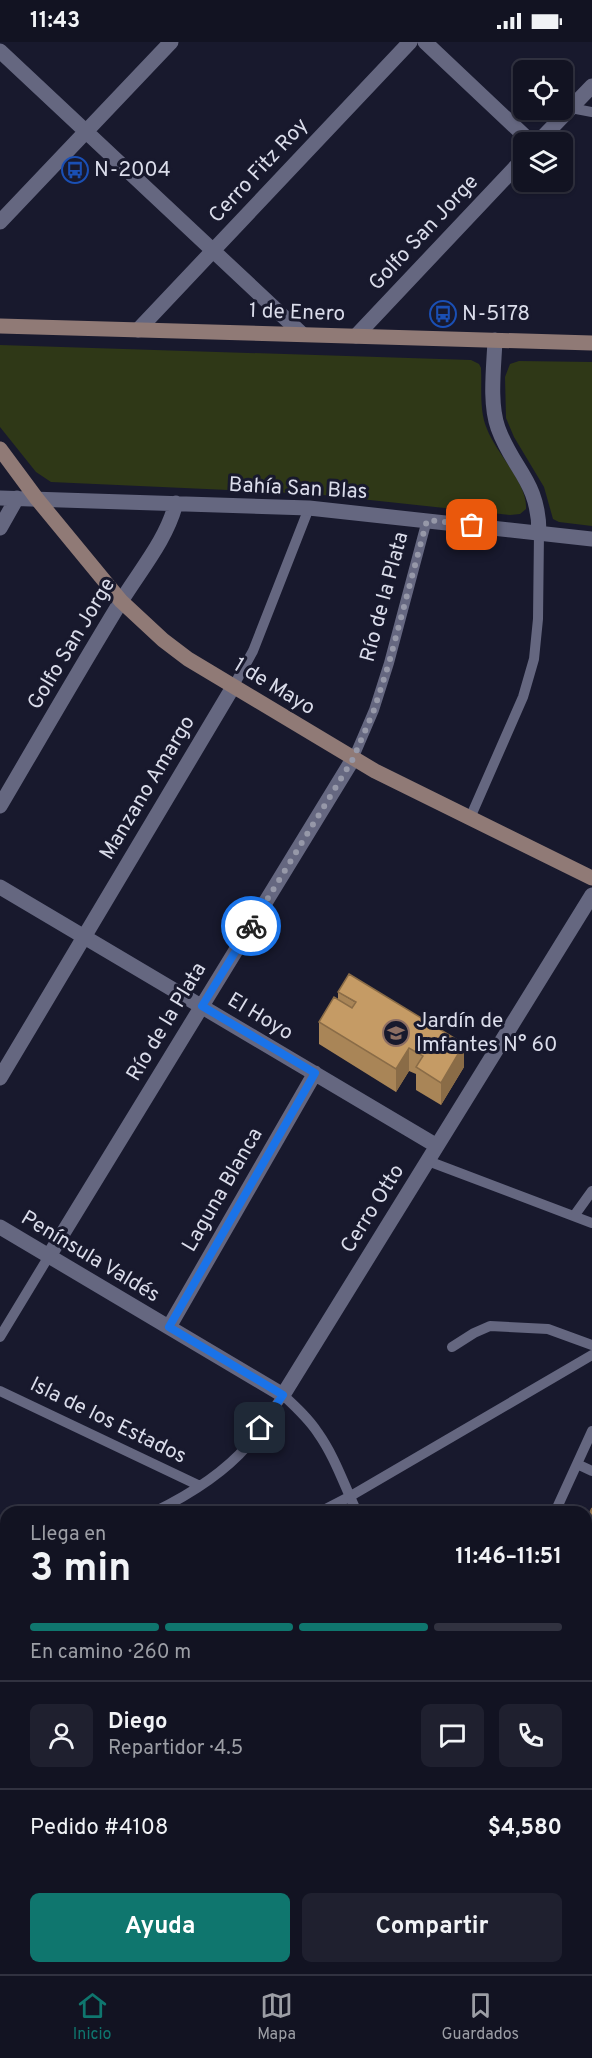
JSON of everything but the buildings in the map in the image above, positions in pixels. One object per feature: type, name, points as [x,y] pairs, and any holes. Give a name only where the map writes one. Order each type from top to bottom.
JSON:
[{"type":"street","points":[[0,222],[171,42]]},
{"type":"street","name":"Cerro Fitz Roy","points":[[138,330],[410,42]]},
{"type":"street","points":[[425,42],[520,132]]},
{"type":"street","points":[[0,51],[302,334]]},
{"type":"street","points":[[573,106],[592,86]]},
{"type":"street","points":[[548,132],[559,120]]},
{"type":"street","name":"Golfo San Jorge","points":[[356,336],[513,170]]},
{"type":"street","name":"1 de Enero","points":[[0,326],[592,343]]},
{"type":"street","points":[[495,340],[494,403],[497,426],[535,495],[539,533]]},
{"type":"street","name":"1 de Mayo","points":[[0,449],[37,499],[121,601],[163,640],[188,659],[353,759],[592,878]]},
{"type":"street","name":"Bahía San Blas","points":[[0,498],[309,508],[592,539]]},
{"type":"street","points":[[0,528],[17,498]]},
{"type":"street","name":"Golfo San Jorge","points":[[0,806],[121,601],[159,544],[171,522],[176,503]]},
{"type":"street","name":"Manzano Amargo","points":[[0,1078],[233,687]]},
{"type":"street","name":"Río de la Plata","points":[[49,1256],[353,759]]},
{"type":"street","name":"El Hoyo","points":[[0,887],[437,1146]]},
{"type":"street","name":"Cerro Otto","points":[[283,1395],[592,895]]},
{"type":"street","name":"Laguna Blanca","points":[[169,1327],[315,1073]]},
{"type":"street","name":"Península Valdés","points":[[0,1227],[283,1395]]},
{"type":"lane","points":[[573,108],[592,112]]},
{"type":"lane","name":"Manzano Amargo","points":[[233,687],[257,641],[309,508]]},
{"type":"lane","name":"Río de la Plata","points":[[353,759],[374,710],[389,663],[427,520]]},
{"type":"lane","points":[[470,818],[523,697],[534,658],[538,619],[539,533]]},
{"type":"lane","points":[[428,1161],[592,1223]]},
{"type":"lane","points":[[574,1216],[592,1191]]},
{"type":"lane","name":"Río de la Plata","points":[[0,1337],[49,1256]]},
{"type":"lane","points":[[452,1347],[490,1326],[548,1329],[592,1346]]},
{"type":"lane","points":[[332,1506],[592,1355]]},
{"type":"lane","name":"Isla de los Estados","points":[[0,1390],[200,1486]]},
{"type":"lane","points":[[283,1395],[300,1410],[317,1431],[354,1506]]},
{"type":"lane","name":"Cerro Otto","points":[[165,1506],[200,1486],[225,1468],[249,1444],[283,1395]]},
{"type":"lane","points":[[558,1506],[592,1431]]},
{"type":"lane","points":[[577,1464],[592,1471]]},
{"type":"green space","points":[[0,345],[471,360],[479,364],[481,368],[484,422],[491,438],[522,489],[526,509],[520,514],[510,515],[314,494],[51,482],[36,472],[0,427]]},
{"type":"green space","points":[[519,361],[592,362],[592,526],[559,522],[553,519],[544,487],[514,437],[506,418],[505,377],[510,364]]},
{"type":"way so far","points":[[251,926],[353,759],[374,710],[389,663],[427,520],[472,525]]},
{"type":"place","name":"N-2004","points":[[75,170]]},
{"type":"place","name":"N-5178","points":[[443,314]]},
{"type":"place","name":"Jardín de Imfantes N° 60","points":[[396,1033]]},
{"type":"route","points":[[251,926],[202,1006],[315,1073],[169,1327],[283,1395],[260,1428]]}]
